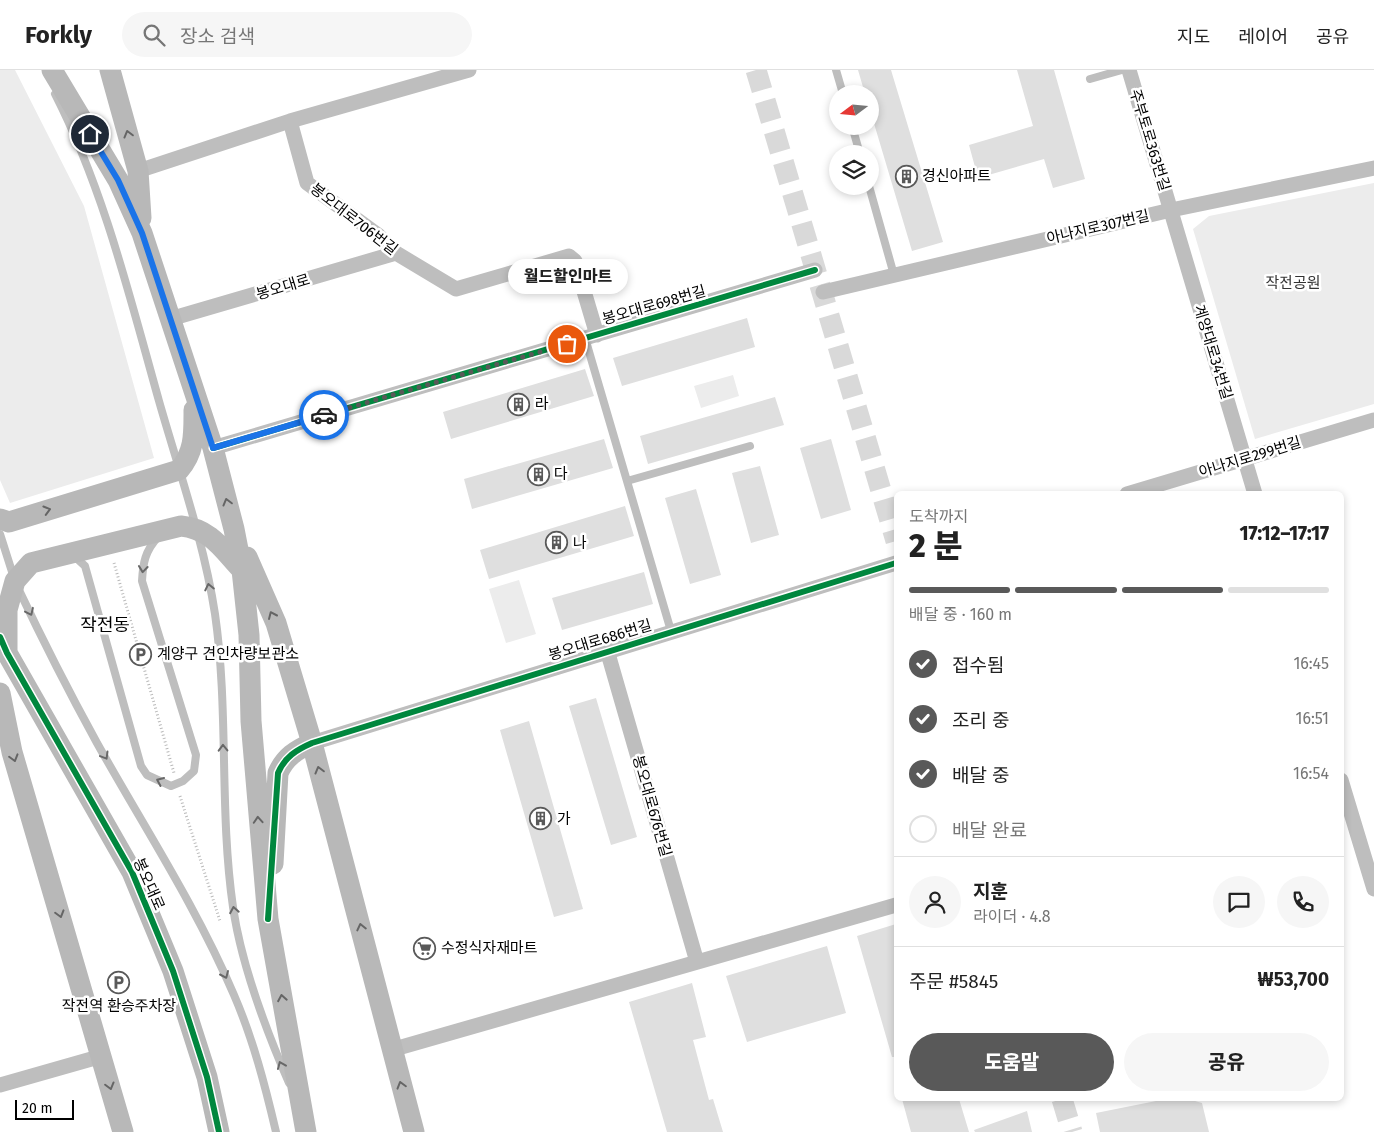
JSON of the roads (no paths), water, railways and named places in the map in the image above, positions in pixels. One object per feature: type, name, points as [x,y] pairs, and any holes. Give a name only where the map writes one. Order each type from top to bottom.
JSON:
[{"type":"main road","points":[[110,70],[138,171],[142,233]]},
{"type":"main road","points":[[50,78],[118,180],[142,233],[213,448],[234,529],[242,570],[249,635],[251,721],[268,919],[300,1110],[306,1132]]},
{"type":"main road","points":[[0,519],[9,522],[178,470],[186,462],[193,445],[195,397]]},
{"type":"main road","points":[[4,645],[7,610],[15,581],[30,563],[166,528],[181,526],[196,528],[210,536],[242,570]]},
{"type":"main road","points":[[234,529],[276,623],[312,743],[414,1132]]},
{"type":"main road","name":"봉오대로","points":[[4,645],[132,872],[173,971],[207,1077],[219,1132]]},
{"type":"main road","points":[[0,693],[12,752],[123,1132]]},
{"type":"main road","points":[[268,919],[278,773],[283,762],[296,750],[312,743]]},
{"type":"street","points":[[138,171],[290,120],[469,70]]},
{"type":"street","name":"주부토로363번길","points":[[1129,70],[1170,210]]},
{"type":"street","name":"봉오대로706번길","points":[[290,120],[307,183],[378,235],[396,253],[456,289]]},
{"type":"street","name":"아나지로307번길","points":[[823,292],[1170,210],[1374,168]]},
{"type":"street","name":"계양대로34번길","points":[[1170,210],[1254,491]]},
{"type":"street","name":"봉오대로","points":[[170,319],[396,253]]},
{"type":"street","name":"봉오대로698번길","points":[[456,289],[569,256],[575,261],[591,336]]},
{"type":"street","name":"봉오대로698번길","points":[[213,448],[815,270]]},
{"type":"street","name":"아나지로299번길","points":[[1137,491],[1374,420]]},
{"type":"street","name":"봉오대로686번길","points":[[312,743],[607,650],[894,564]]},
{"type":"street","name":"봉오대로676번길","points":[[607,650],[697,962]]},
{"type":"street","points":[[1344,790],[1374,889]]},
{"type":"street","points":[[391,1050],[894,906]]},
{"type":"street","points":[[0,1085],[102,1056]]},
{"type":"lane","points":[[42,70],[50,78],[111,235],[196,528],[215,614],[222,697],[225,829],[233,908],[267,1033],[300,1110]]},
{"type":"lane","points":[[836,70],[840,85]]},
{"type":"lane","points":[[1090,79],[1122,70]]},
{"type":"lane","points":[[872,195],[894,275]]},
{"type":"lane","points":[[591,336],[627,481],[671,631]]},
{"type":"lane","points":[[627,481],[750,446]]},
{"type":"lane","points":[[70,554],[85,566],[141,766],[146,774],[158,782],[171,786],[184,781],[194,771],[196,755],[142,582],[143,564],[148,548],[166,528]]},
{"type":"lane","points":[[0,534],[15,581],[51,658],[98,744],[201,922],[235,996],[254,1048],[276,1132]]},
{"type":"tunnel","points":[[756,70],[894,534]]},
{"type":"tunnel","points":[[1063,1101],[1072,1132]]},
{"type":"place","name":"경신아파트","points":[[906,176]]},
{"type":"place","name":"월드할인마트","points":[[567,344]]},
{"type":"place","name":"라","points":[[519,404]]},
{"type":"place","name":"다","points":[[538,474]]},
{"type":"place","name":"나","points":[[557,543]]},
{"type":"place","name":"계양구 견인차량보관소","points":[[141,654]]},
{"type":"place","name":"가","points":[[541,819]]},
{"type":"place","name":"수정식자재마트","points":[[425,948]]},
{"type":"place","name":"작전역 환승주차장","points":[[119,983]]},
{"type":"district","name":"작전동","points":[[105,625]]},
{"type":"park label","name":"작전공원","points":[[1293,283]]}]
